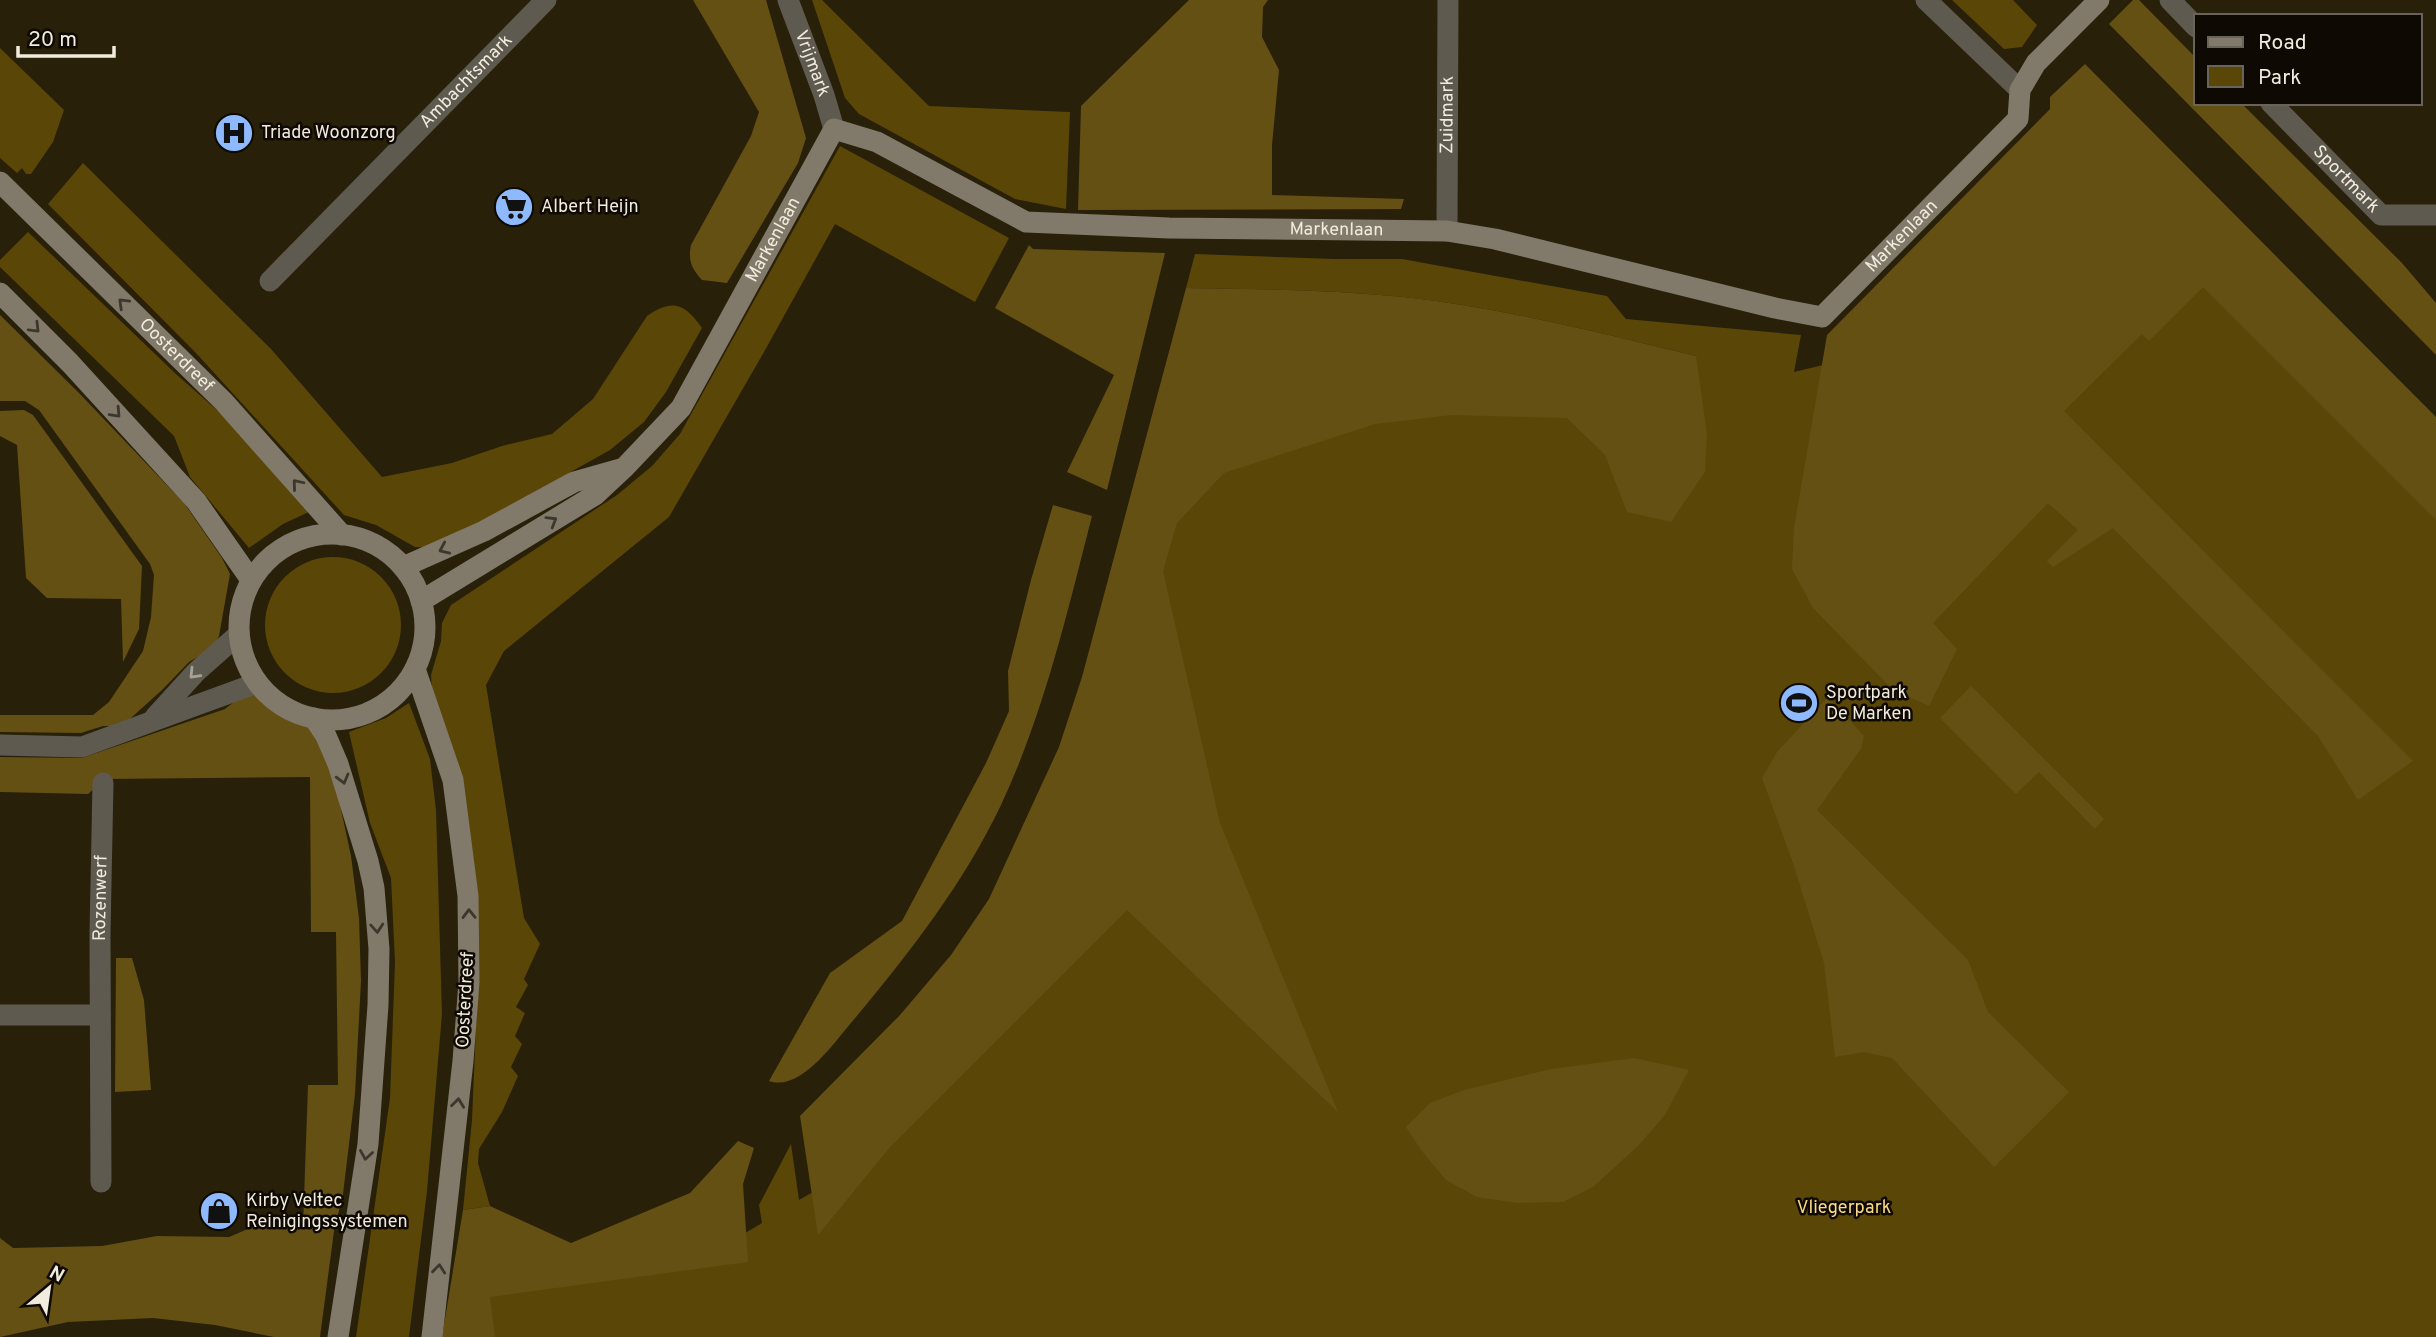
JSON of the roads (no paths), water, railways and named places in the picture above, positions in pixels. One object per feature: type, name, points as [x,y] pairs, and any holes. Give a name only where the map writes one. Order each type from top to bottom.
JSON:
[{"type":"main road","name":"Markenlaan","points":[[421,601],[595,495],[681,408],[834,129],[877,142],[1026,222],[1169,228],[1447,231],[1495,239],[1775,308],[1822,317],[2018,119],[2020,90],[2036,63],[2099,0]]},
{"type":"main road","name":"Oosterdreef","points":[[3,185],[224,402],[342,535]]},
{"type":"main road","points":[[0,293],[70,363],[196,500],[251,580]]},
{"type":"main road","points":[[403,567],[484,531],[574,482],[625,467]]},
{"type":"main road","points":[[342,535],[369,542],[403,567],[421,601],[424,636],[415,669],[389,700],[372,711],[353,717],[334,720],[314,718],[282,705],[257,682],[242,652],[239,634],[241,606],[251,580],[274,553],[306,537],[342,535]]},
{"type":"main road","name":"Oosterdreef","points":[[415,669],[453,780],[468,895],[469,982],[463,1061],[432,1337]]},
{"type":"main road","points":[[314,718],[326,736],[338,764],[368,861],[374,888],[379,949],[379,1005],[368,1144],[338,1337]]},
{"type":"street","name":"Ambachtsmark","points":[[270,281],[546,0]]},
{"type":"street","name":"Vrijmark","points":[[788,0],[834,129]]},
{"type":"street","name":"Zuidmark","points":[[1447,231],[1448,0]]},
{"type":"street","points":[[1926,0],[2020,90]]},
{"type":"street","points":[[2170,0],[2194,25]]},
{"type":"street","name":"Sportmark","points":[[2273,105],[2381,215],[2436,215]]},
{"type":"street","points":[[154,719],[196,672],[239,634]]},
{"type":"street","points":[[0,745],[82,747],[154,719],[218,699],[257,682]]},
{"type":"street","name":"Rozenwerf","points":[[101,1182],[103,783]]},
{"type":"street","points":[[0,1015],[100,1015]]},
{"type":"place","name":"Triade Woonzorg","points":[[234,133]]},
{"type":"place","name":"Albert Heijn","points":[[514,207]]},
{"type":"place","name":"Sportpark De Marken","points":[[1799,703]]},
{"type":"place","name":"Kirby Veltec Reinigingssystemen","points":[[219,1211]]},
{"type":"park label","name":"Vliegerpark","points":[[1844,1208]]}]
